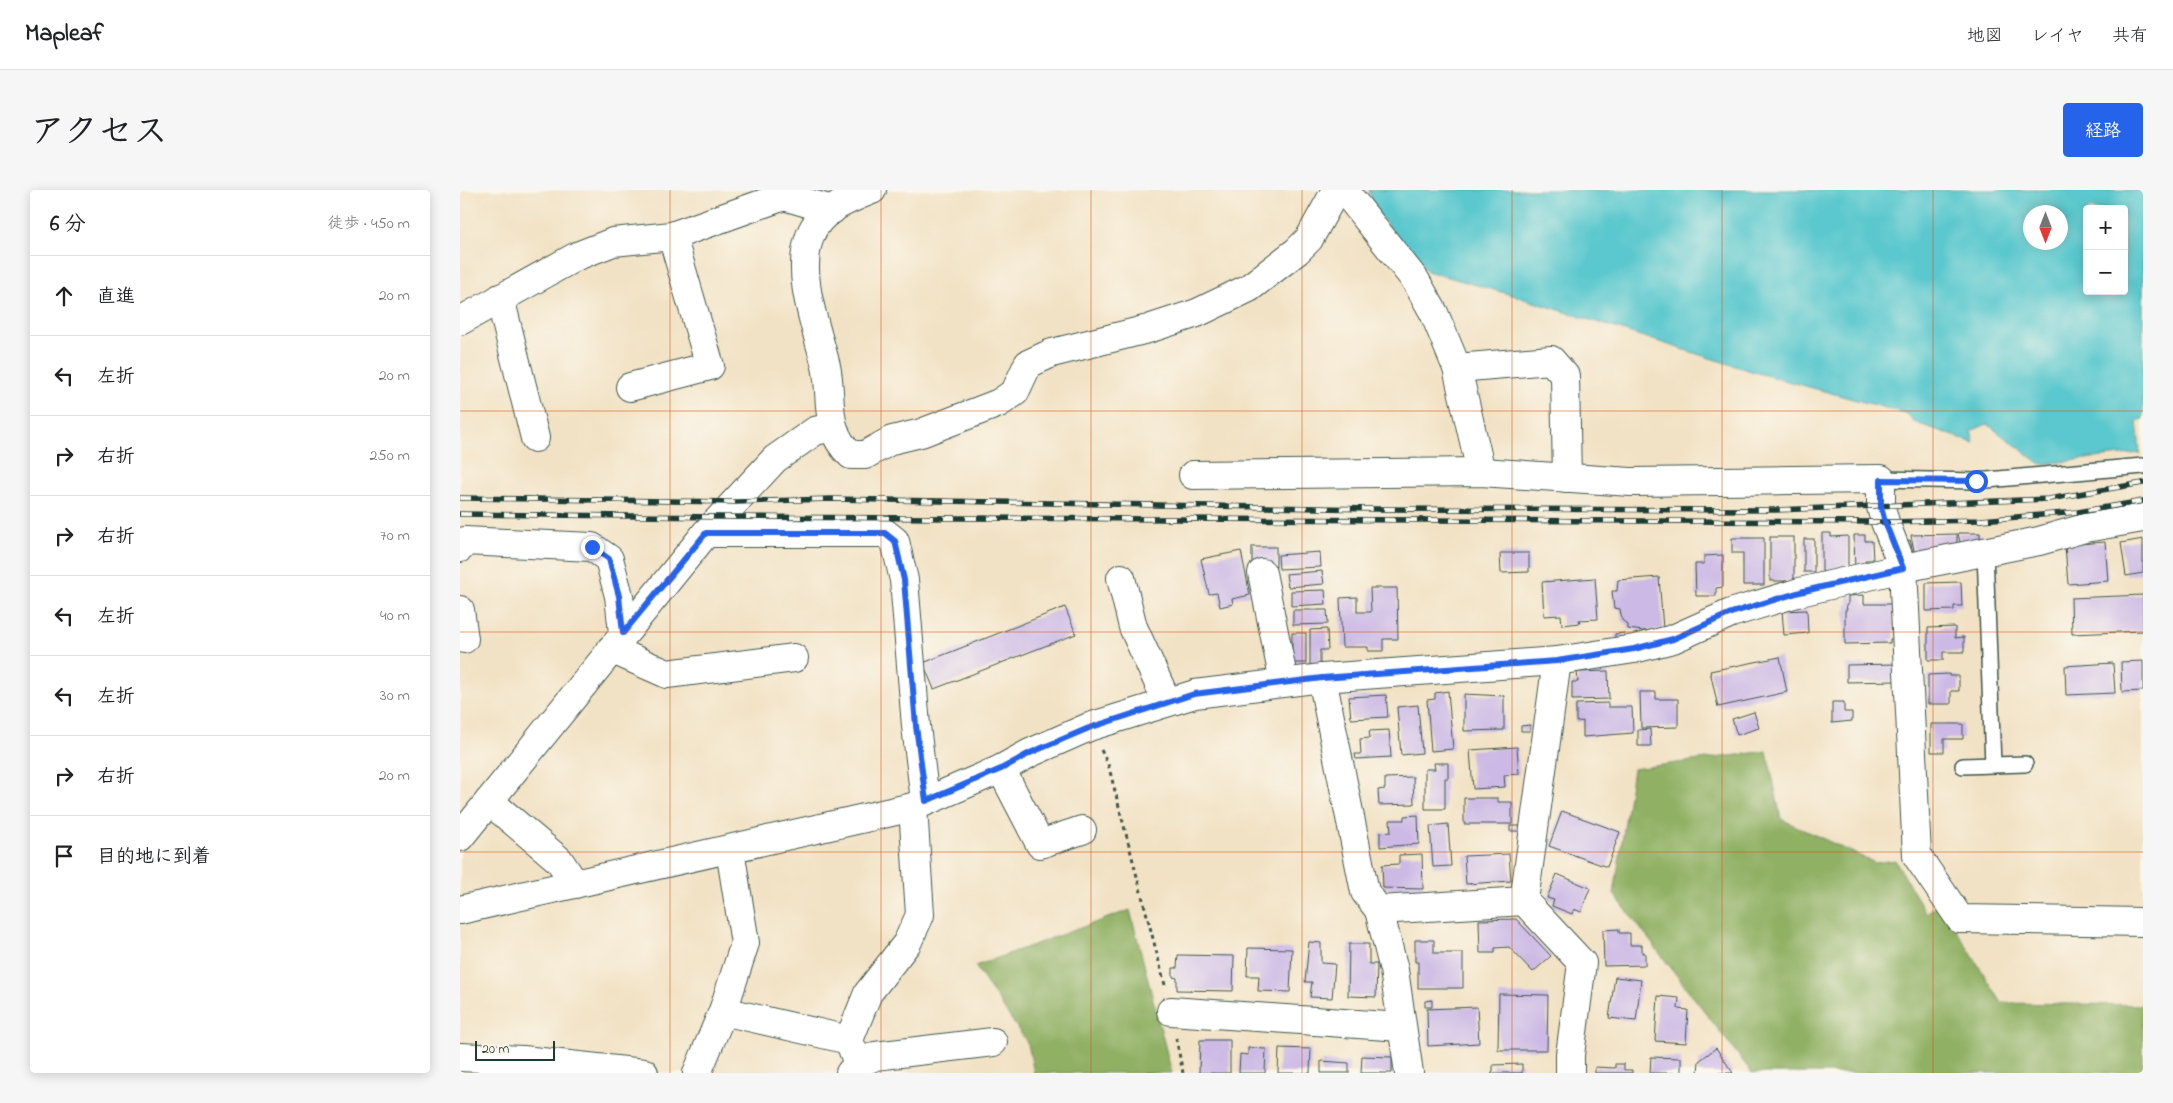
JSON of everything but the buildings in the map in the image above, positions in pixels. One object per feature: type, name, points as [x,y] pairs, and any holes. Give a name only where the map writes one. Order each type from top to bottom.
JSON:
[{"type":"street","points":[[872,190],[843,202],[824,216],[810,236],[805,266],[808,302],[826,368],[828,398],[833,427],[844,448],[851,455],[865,455],[892,440],[921,433],[999,404],[1014,392],[1028,364],[1052,353],[1148,329],[1198,313],[1250,288],[1297,252],[1309,239],[1336,190]]},
{"type":"street","points":[[1344,190],[1416,281],[1434,313],[1457,368],[1481,472]]},
{"type":"street","points":[[460,321],[576,256],[613,242],[672,236],[784,196],[832,210]]},
{"type":"street","points":[[630,388],[710,366],[672,236]]},
{"type":"street","points":[[500,298],[535,438]]},
{"type":"street","points":[[1457,368],[1551,360],[1565,376],[1567,478]]},
{"type":"street","points":[[460,837],[706,533],[775,459],[815,432],[833,427]]},
{"type":"street","points":[[1193,476],[1481,472],[1631,482],[1881,480],[1883,515],[1903,568],[1917,856],[1960,919],[2143,922]]},
{"type":"street","points":[[460,910],[730,850],[919,804],[1001,769],[1030,753],[1089,728],[1194,694],[1322,678],[1557,661],[1634,649],[1665,641],[1748,608],[1800,592],[1903,568],[2039,541],[2085,528],[2143,518]]},
{"type":"street","points":[[706,533],[885,533],[895,541],[904,580],[916,726],[920,915],[907,943],[868,993],[852,1059]]},
{"type":"street","points":[[460,548],[465,541],[592,547],[609,559],[619,596],[617,641]]},
{"type":"street","points":[[1262,573],[1284,682]]},
{"type":"street","points":[[1121,578],[1133,627],[1167,702]]},
{"type":"street","points":[[460,610],[464,639]]},
{"type":"street","points":[[617,641],[667,674],[794,658]]},
{"type":"street","points":[[1524,901],[1557,661]]},
{"type":"street","points":[[1322,678],[1365,892],[1378,910],[1394,970],[1408,1073]]},
{"type":"street","points":[[1001,769],[1040,844],[1082,830]]},
{"type":"street","points":[[488,801],[559,860],[575,884]]},
{"type":"street","points":[[697,1073],[723,1011],[746,943],[730,850]]},
{"type":"street","points":[[1378,910],[1524,901]]},
{"type":"street","points":[[1524,901],[1582,963],[1570,1055],[1570,1073]]},
{"type":"street","points":[[723,1011],[852,1059],[992,1042]]},
{"type":"street","points":[[1171,1011],[1401,1027]]},
{"type":"street","points":[[460,1057],[523,1060],[644,1073]]},
{"type":"lane","points":[[1881,480],[1976,481],[2143,466]]},
{"type":"lane","points":[[1985,552],[1993,765]]},
{"type":"lane","points":[[1963,766],[2025,764]]},
{"type":"path","points":[[1089,728],[1108,764],[1171,1011],[1183,1073]]},
{"type":"green space","points":[[1767,751],[1781,819],[1875,863],[1895,860],[1926,913],[1940,904],[2002,1003],[2143,1005],[2143,1073],[1752,1073],[1614,894],[1633,769]]},
{"type":"green space","points":[[1130,910],[1172,1073],[1034,1073],[1028,1044],[975,966]]},
{"type":"water","points":[[1369,190],[2143,190],[2143,419],[2137,421],[2140,453],[2041,464],[1987,424],[1971,431],[1974,443],[1914,422],[1908,414],[1754,372],[1512,295],[1427,271],[1374,209]]},
{"type":"railway","points":[[460,498],[736,502],[831,499],[1373,509],[1776,510],[2049,499],[2143,483]]},
{"type":"railway","points":[[460,514],[721,517],[1885,522],[1981,520],[2078,512],[2143,501]]},
{"type":"route","points":[[592,547],[609,559],[619,596],[623,633],[706,533],[885,533],[895,541],[904,580],[916,726],[926,801],[1089,728],[1194,694],[1322,678],[1557,661],[1634,649],[1673,639],[1731,613],[1800,592],[1903,568],[1881,507],[1881,480],[1976,481]]}]
